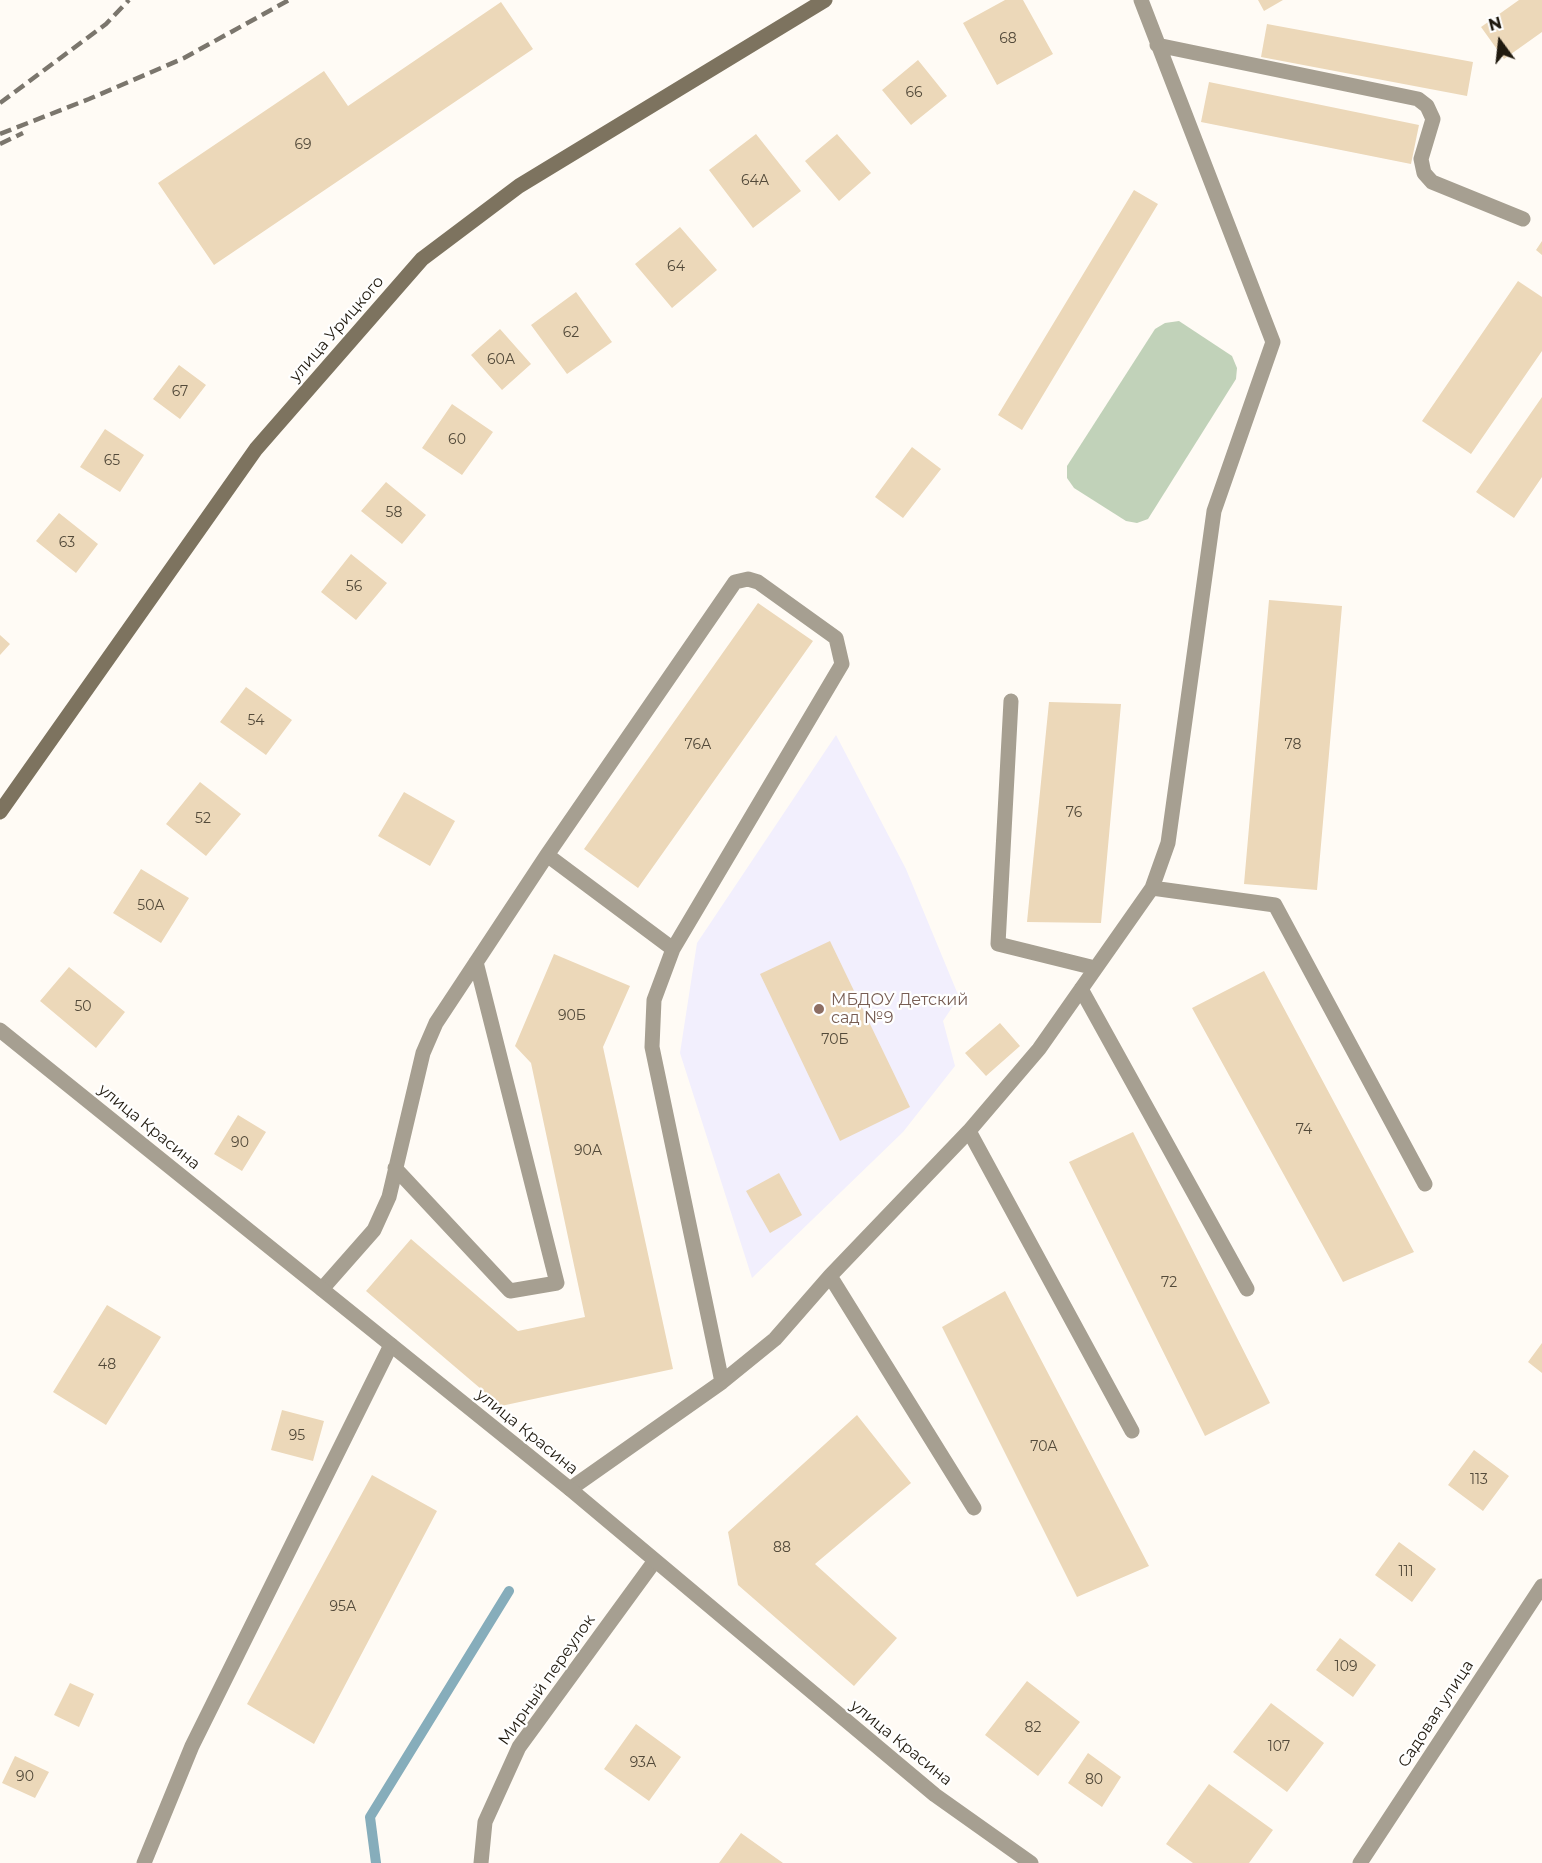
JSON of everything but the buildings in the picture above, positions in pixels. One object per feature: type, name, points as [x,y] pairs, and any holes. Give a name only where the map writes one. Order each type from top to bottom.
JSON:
[{"type":"main road","name":"улица Урицкого","points":[[0,812],[256,449],[422,259],[519,186],[825,0]]},
{"type":"street","points":[[570,1489],[722,1382],[775,1339],[830,1276],[969,1131],[1039,1049],[1152,888],[1168,843],[1214,511],[1273,342],[1141,0]]},
{"type":"street","points":[[1157,45],[1418,99],[1427,106],[1433,119],[1421,159],[1424,173],[1432,182],[1523,219]]},
{"type":"street","points":[[322,1289],[374,1230],[389,1197],[423,1053],[436,1023],[547,855],[735,582],[748,579],[758,582],[836,638],[842,664],[673,949],[654,1000],[652,1047],[722,1382]]},
{"type":"street","points":[[1011,701],[998,944],[1095,968]]},
{"type":"street","points":[[547,855],[673,949]]},
{"type":"street","points":[[1152,888],[1275,905],[1425,1184]]},
{"type":"street","points":[[396,1168],[510,1291],[557,1283],[476,962]]},
{"type":"street","points":[[1081,988],[1247,1289]]},
{"type":"street","name":"улица Красина","points":[[0,1030],[570,1489],[654,1562],[935,1795],[1031,1863]]},
{"type":"street","points":[[969,1131],[1132,1431]]},
{"type":"street","points":[[830,1276],[974,1508]]},
{"type":"street","points":[[144,1863],[192,1746],[391,1345]]},
{"type":"street","name":"Мирный переулок","points":[[481,1863],[485,1822],[519,1747],[654,1562]]},
{"type":"street","name":"Садовая улица","points":[[1360,1863],[1542,1586]]},
{"type":"shaded area","name":"МБДОУ Детский сад №9","points":[[836,735],[906,869],[959,997],[943,1021],[955,1066],[903,1132],[752,1278],[680,1053],[697,943]]},
{"type":"green space","points":[[1179,321],[1232,356],[1237,368],[1236,379],[1148,519],[1137,523],[1126,521],[1074,488],[1067,478],[1067,466],[1155,329],[1165,323]]},
{"type":"waterway","points":[[376,1863],[370,1817],[509,1591]]},
{"type":"railway","points":[[0,103],[106,24],[129,0]]},
{"type":"railway","points":[[0,134],[184,58],[289,0]]},
{"type":"railway","points":[[0,144],[23,133]]},
{"type":"place","name":"МБДОУ Детский сад №9","points":[[819,1009]]}]
